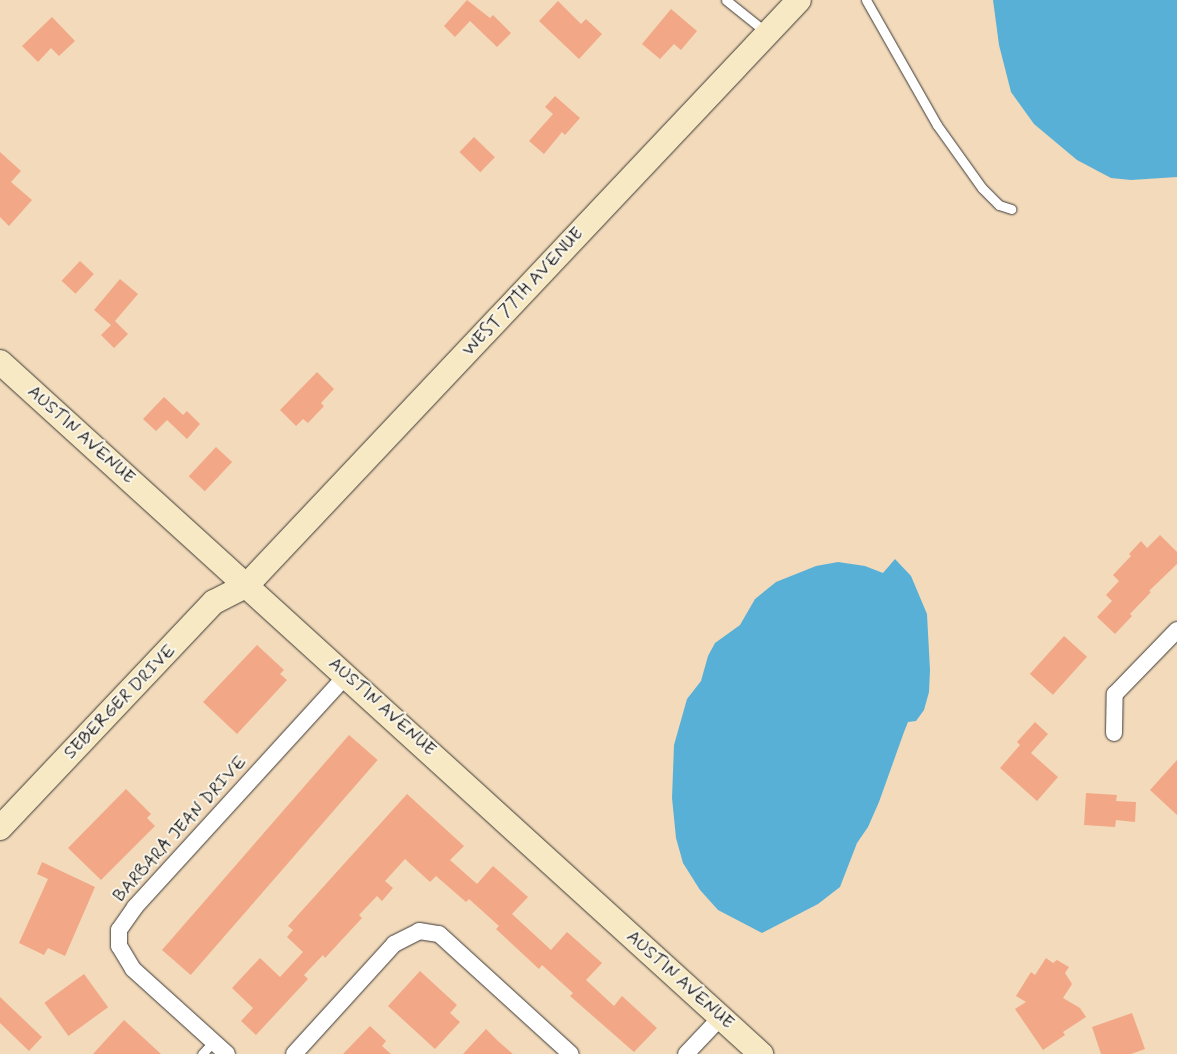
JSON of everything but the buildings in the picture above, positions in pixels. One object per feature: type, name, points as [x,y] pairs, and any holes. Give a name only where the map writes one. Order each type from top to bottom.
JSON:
[{"type":"street","name":"WEST 77TH AVENUE","points":[[247,585],[798,0]]},
{"type":"street","name":"AUSTIN AVENUE","points":[[0,362],[347,675],[761,1054]]},
{"type":"street","name":"SEBERGER DRIVE","points":[[0,828],[214,602],[247,585]]},
{"type":"street","points":[[1114,733],[1115,694],[1177,630]]},
{"type":"street","name":"BARBARA JEAN DRIVE","points":[[226,1054],[207,1048],[133,969],[119,946],[119,930],[135,907],[347,675]]},
{"type":"street","points":[[294,1054],[394,944],[419,931],[439,934],[571,1054]]},
{"type":"street","points":[[686,1054],[721,1017]]},
{"type":"lane","points":[[726,0],[767,33]]},
{"type":"lane","points":[[866,0],[937,125],[992,200],[999,206],[1012,209]]},
{"type":"water","points":[[993,0],[1177,0],[1177,177],[1131,180],[1111,178],[1077,160],[1034,124],[1011,92],[999,45]]},
{"type":"water","points":[[895,559],[911,576],[927,614],[930,670],[929,692],[924,710],[916,721],[908,722],[879,802],[868,827],[857,843],[840,887],[818,904],[762,933],[718,910],[700,890],[683,863],[676,838],[672,798],[674,745],[687,699],[701,681],[708,656],[715,643],[740,625],[755,599],[776,582],[816,566],[838,562],[865,566],[883,573]]}]
